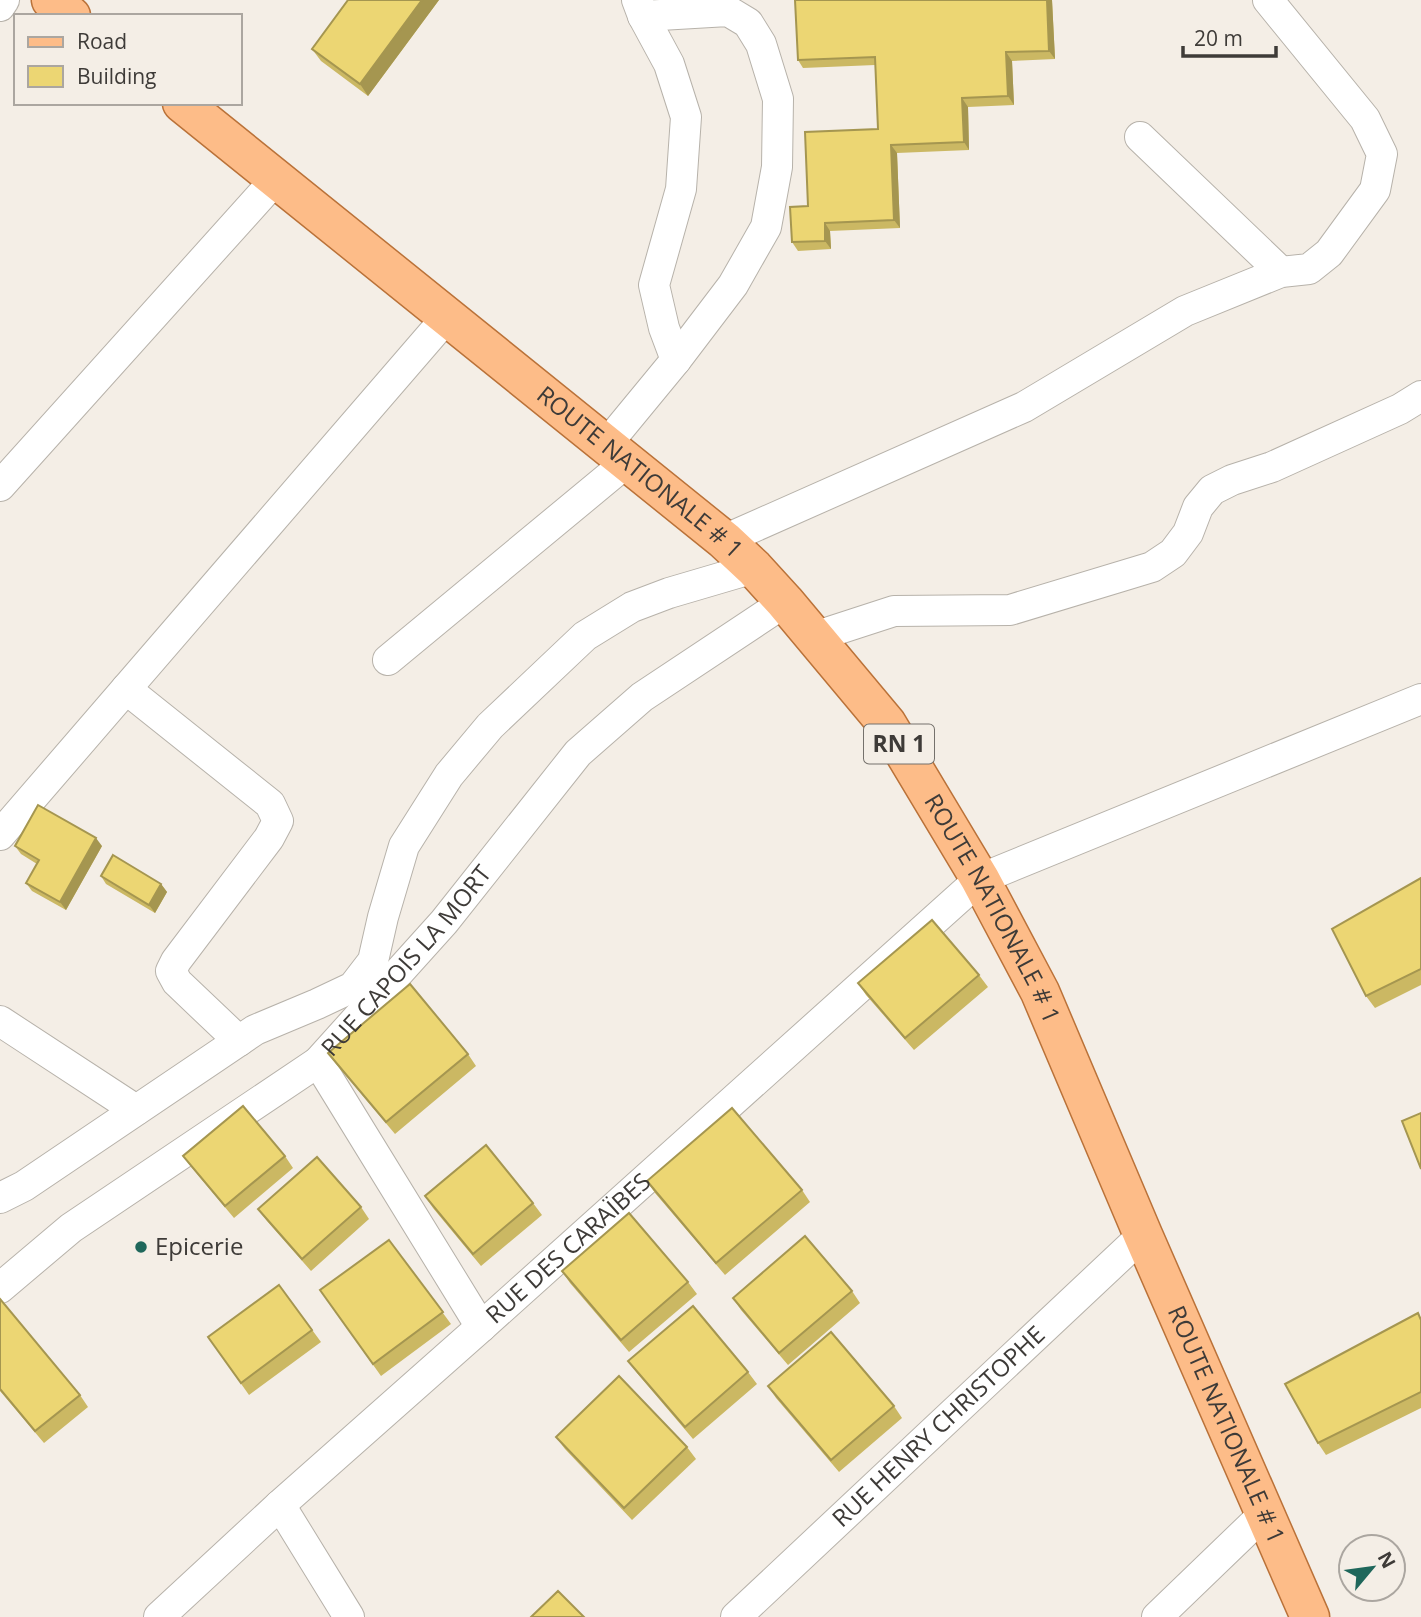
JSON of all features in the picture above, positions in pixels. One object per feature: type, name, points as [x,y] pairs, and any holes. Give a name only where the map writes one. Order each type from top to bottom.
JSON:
[{"type":"main road","points":[[51,0],[68,14]]},
{"type":"main road","name":"ROUTE NATIONALE # 1","points":[[184,105],[724,540],[785,602],[887,724],[980,879],[1040,992],[1143,1236],[1310,1617]]},
{"type":"street","points":[[0,6],[4,0]]},
{"type":"street","points":[[724,540],[1024,407],[1185,311],[1281,272],[1309,269],[1329,253],[1375,190],[1382,154],[1364,120],[1268,0]]},
{"type":"street","points":[[388,660],[617,454],[676,360],[733,285],[766,227],[777,167],[778,99],[761,44],[748,23],[728,10],[640,8],[669,64],[686,117],[681,189],[654,285],[664,328],[676,360]]},
{"type":"street","points":[[1140,137],[1281,272]]},
{"type":"street","points":[[0,486],[276,179]]},
{"type":"street","points":[[0,835],[447,317]]},
{"type":"street","points":[[814,637],[894,611],[1010,610],[1152,567],[1173,553],[1188,533],[1198,507],[1212,490],[1232,480],[1272,467],[1399,409],[1421,396]]},
{"type":"street","points":[[0,1198],[24,1186],[255,1030],[353,986],[373,961],[404,846],[449,775],[490,726],[585,636],[632,607],[754,568]]},
{"type":"street","name":"RUE CAPOIS LA MORT","points":[[0,1288],[71,1228],[318,1062],[444,922],[578,753],[642,697],[785,602]]},
{"type":"street","points":[[126,689],[270,804],[278,821],[269,838],[171,971],[177,982],[239,1041]]},
{"type":"street","name":"RUE DES CARAÏBES","points":[[159,1617],[280,1504],[980,879],[1421,699]]},
{"type":"street","points":[[0,1021],[136,1110]]},
{"type":"street","points":[[318,1062],[481,1327]]},
{"type":"street","name":"RUE HENRY CHRISTOPHE","points":[[736,1617],[1143,1236]]},
{"type":"street","points":[[280,1504],[349,1617]]},
{"type":"street","points":[[1157,1617],[1264,1514]]},
{"type":"building","points":[[348,0],[422,0],[360,84],[312,49]]},
{"type":"building","points":[[795,0],[1047,0],[1049,51],[1006,52],[1008,96],[962,98],[964,142],[891,145],[894,220],[825,223],[825,241],[792,242],[790,207],[808,206],[805,132],[878,129],[875,57],[798,60]]},
{"type":"building","points":[[38,805],[96,838],[60,902],[26,883],[39,860],[15,846]]},
{"type":"building","points":[[113,855],[161,884],[149,905],[101,876]]},
{"type":"building","points":[[1421,878],[1421,969],[1366,996],[1332,929]]},
{"type":"building","points":[[932,920],[979,975],[905,1038],[858,983]]},
{"type":"building","points":[[410,984],[468,1054],[386,1122],[328,1053]]},
{"type":"building","points":[[243,1106],[285,1156],[225,1206],[183,1156]]},
{"type":"building","points":[[732,1108],[802,1190],[716,1263],[647,1181]]},
{"type":"building","points":[[1421,1113],[1421,1169],[1402,1121]]},
{"type":"building","points":[[486,1145],[533,1203],[473,1254],[425,1196]]},
{"type":"building","points":[[317,1157],[361,1207],[302,1259],[258,1209]]},
{"type":"building","points":[[629,1213],[688,1282],[621,1340],[562,1271]]},
{"type":"building","points":[[805,1236],[852,1291],[779,1353],[733,1298]]},
{"type":"building","points":[[389,1240],[443,1312],[373,1364],[320,1290]]},
{"type":"building","points":[[279,1285],[312,1330],[241,1383],[208,1337]]},
{"type":"building","points":[[0,1299],[80,1395],[35,1431],[0,1389]]},
{"type":"building","points":[[693,1306],[748,1372],[685,1427],[628,1361]]},
{"type":"building","points":[[1418,1313],[1421,1320],[1421,1392],[1318,1443],[1285,1384]]},
{"type":"building","points":[[831,1332],[894,1406],[831,1460],[768,1386]]},
{"type":"building","points":[[619,1376],[687,1447],[624,1508],[556,1437]]},
{"type":"building","points":[[558,1591],[584,1617],[531,1617]]},
{"type":"place","name":"Epicerie","points":[[141,1247]]}]
